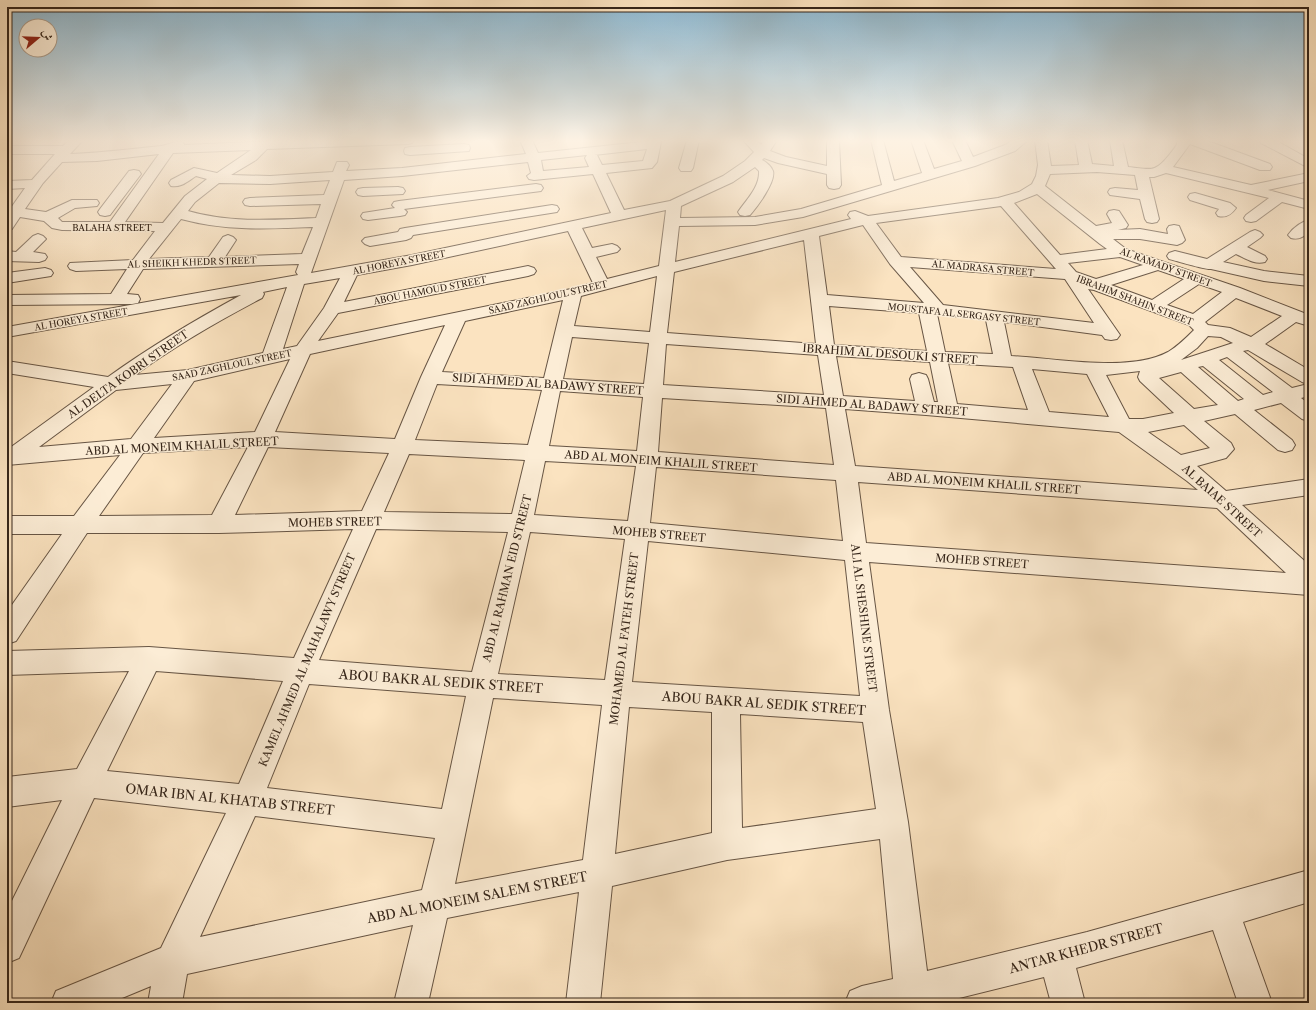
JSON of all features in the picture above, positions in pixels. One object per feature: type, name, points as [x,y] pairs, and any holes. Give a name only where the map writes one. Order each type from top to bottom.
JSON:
[{"type":"street","points":[[7,226],[15,204],[32,187]]},
{"type":"street","points":[[105,212],[124,187]]},
{"type":"street","points":[[114,227],[138,187]]},
{"type":"street","points":[[116,299],[138,264],[166,227],[196,192],[203,187]]},
{"type":"street","points":[[280,190],[300,187]]},
{"type":"street","points":[[250,202],[314,187]]},
{"type":"street","points":[[271,358],[299,280],[316,250],[322,222],[334,187]]},
{"type":"street","points":[[394,187],[399,193]]},
{"type":"street","points":[[400,187],[399,193],[409,274]]},
{"type":"street","points":[[368,216],[399,193],[416,187]]},
{"type":"street","points":[[363,192],[399,193],[439,187]]},
{"type":"street","points":[[399,193],[439,187]]},
{"type":"street","points":[[542,187],[552,209],[568,227],[587,254],[602,285]]},
{"type":"street","points":[[606,187],[620,216]]},
{"type":"street","name":"AL HOREYA STREET","points":[[7,332],[351,271],[409,274],[464,266],[568,227],[620,216],[674,213],[715,187]]},
{"type":"street","points":[[745,212],[757,196],[761,187]]},
{"type":"street","points":[[837,187],[840,202],[859,218],[867,221],[933,308],[937,356],[949,410]]},
{"type":"street","points":[[674,213],[754,221],[816,210],[886,187]]},
{"type":"street","name":"SAAD ZAGHLOUL STREET","points":[[7,367],[111,384],[188,376],[573,293],[821,231],[867,221],[1004,201],[1023,195],[1037,187]]},
{"type":"street","name":"AL RAMADY STREET","points":[[1037,187],[1121,252],[1234,291],[1303,311]]},
{"type":"street","points":[[1145,187],[1152,226]]},
{"type":"street","points":[[1206,187],[1192,199],[1225,206],[1228,208],[1223,213]]},
{"type":"street","points":[[1243,187],[1309,205]]},
{"type":"street","points":[[1250,189],[1261,187]]},
{"type":"street","points":[[1115,192],[1148,200]]},
{"type":"street","points":[[1251,218],[1280,197]]},
{"type":"street","points":[[1130,203],[1148,200]]},
{"type":"street","name":"IBRAHIM SHAHIN STREET","points":[[1004,201],[1070,275],[1093,285],[1154,306],[1199,326],[1224,332],[1274,356],[1309,378]]},
{"type":"street","points":[[48,217],[72,204],[92,203]]},
{"type":"street","name":"BALAHA STREET","points":[[15,204],[48,217],[57,225],[62,226],[166,227]]},
{"type":"street","points":[[370,236],[552,209]]},
{"type":"street","name":"ALI AL SHESHINE STREET","points":[[816,210],[822,212],[831,220],[832,224],[821,231],[821,300],[826,350],[846,474],[875,710],[893,822],[913,998]]},
{"type":"street","points":[[674,213],[745,212],[781,216]]},
{"type":"street","points":[[178,213],[206,221],[239,225],[322,222]]},
{"type":"street","name":"MOHAMED AL FATEH STREET","points":[[583,1003],[617,693],[647,459],[658,337],[668,270],[674,213]]},
{"type":"street","points":[[1092,231],[1121,225],[1114,214]]},
{"type":"street","points":[[1296,235],[1309,224]]},
{"type":"street","points":[[1109,235],[1129,233],[1152,226],[1177,240],[1174,229]]},
{"type":"street","points":[[1092,231],[1109,235],[1146,248],[1208,264],[1264,276],[1309,281]]},
{"type":"street","points":[[1208,264],[1255,235]]},
{"type":"street","points":[[13,256],[38,239]]},
{"type":"street","points":[[215,262],[228,240]]},
{"type":"street","points":[[1235,247],[1259,258]]},
{"type":"street","points":[[587,254],[612,249]]},
{"type":"street","name":"AL SHEIKH KHEDR STREET","points":[[76,266],[215,262],[250,255],[316,250]]},
{"type":"street","points":[[1056,260],[1121,252]]},
{"type":"street","points":[[13,256],[39,257]]},
{"type":"street","name":"AL MADRASA STREET","points":[[896,261],[1070,275]]},
{"type":"street","points":[[1093,285],[1159,265]]},
{"type":"street","name":"ABOU HAMOUD STREET","points":[[332,309],[409,274],[464,266],[528,271]]},
{"type":"street","points":[[219,524],[262,439],[304,350],[332,309],[351,271]]},
{"type":"street","points":[[7,278],[45,274]]},
{"type":"street","name":"MOUSTAFA AL SERGASY STREET","points":[[821,300],[933,308],[1109,333],[1070,275]]},
{"type":"street","points":[[1154,306],[1197,278]]},
{"type":"street","name":"AL DELTA KOBRI STREET","points":[[13,451],[178,338],[211,318],[276,284]]},
{"type":"street","name":"IBRAHIM AL DESOUKI STREET","points":[[565,331],[826,350],[1012,361],[1094,369],[1137,367],[1174,356],[1191,344],[1199,326],[1234,291]]},
{"type":"street","name":"ABD AL RAHMAN EID STREET","points":[[411,1003],[453,825],[482,685],[521,523],[573,293]]},
{"type":"street","points":[[12,303],[196,298]]},
{"type":"street","points":[[1178,463],[1221,452],[1224,448],[1147,377],[1251,344],[1303,311]]},
{"type":"street","points":[[994,316],[1012,361],[1041,418]]},
{"type":"street","name":"KAMEL AHMED AL MAHALAWY STREET","points":[[165,1003],[173,960],[247,800],[301,671],[457,319]]},
{"type":"street","points":[[1229,350],[1309,414]]},
{"type":"street","points":[[1206,359],[1260,402]]},
{"type":"street","points":[[1184,365],[1236,408],[1285,445]]},
{"type":"street","name":"AL BAIAE STREET","points":[[1094,369],[1122,424],[1195,475],[1309,580]]},
{"type":"street","points":[[7,633],[82,524],[188,376]]},
{"type":"street","name":"SIDI AHMED AL BADAWY STREET","points":[[430,377],[926,408],[1143,426],[1236,408],[1309,390]]},
{"type":"street","points":[[919,379],[926,408]]},
{"type":"street","name":"ABD AL MONEIM KHALIL STREET","points":[[13,451],[262,439],[647,459],[1221,500],[1309,487]]},
{"type":"street","name":"MOHEB STREET","points":[[7,525],[219,524],[368,520],[521,523],[637,531],[856,552],[1309,585]]},
{"type":"street","points":[[7,946],[86,783],[149,659]]},
{"type":"street","name":"ABOU BAKR AL SEDIK STREET","points":[[7,663],[149,659],[482,685],[875,710]]},
{"type":"street","points":[[726,700],[727,845]]},
{"type":"street","name":"OMAR IBN AL KHATAB STREET","points":[[7,792],[86,783],[247,800],[453,825]]},
{"type":"street","name":"ABD AL MONEIM SALEM STREET","points":[[68,1003],[173,960],[434,904],[598,873],[727,845],[893,822]]},
{"type":"street","name":"ANTAR KHEDR STREET","points":[[862,1003],[913,998],[1056,956],[1223,912],[1309,886]]},
{"type":"street","points":[[1223,912],[1255,1003]]},
{"type":"street","points":[[1056,956],[1068,1003]]}]
